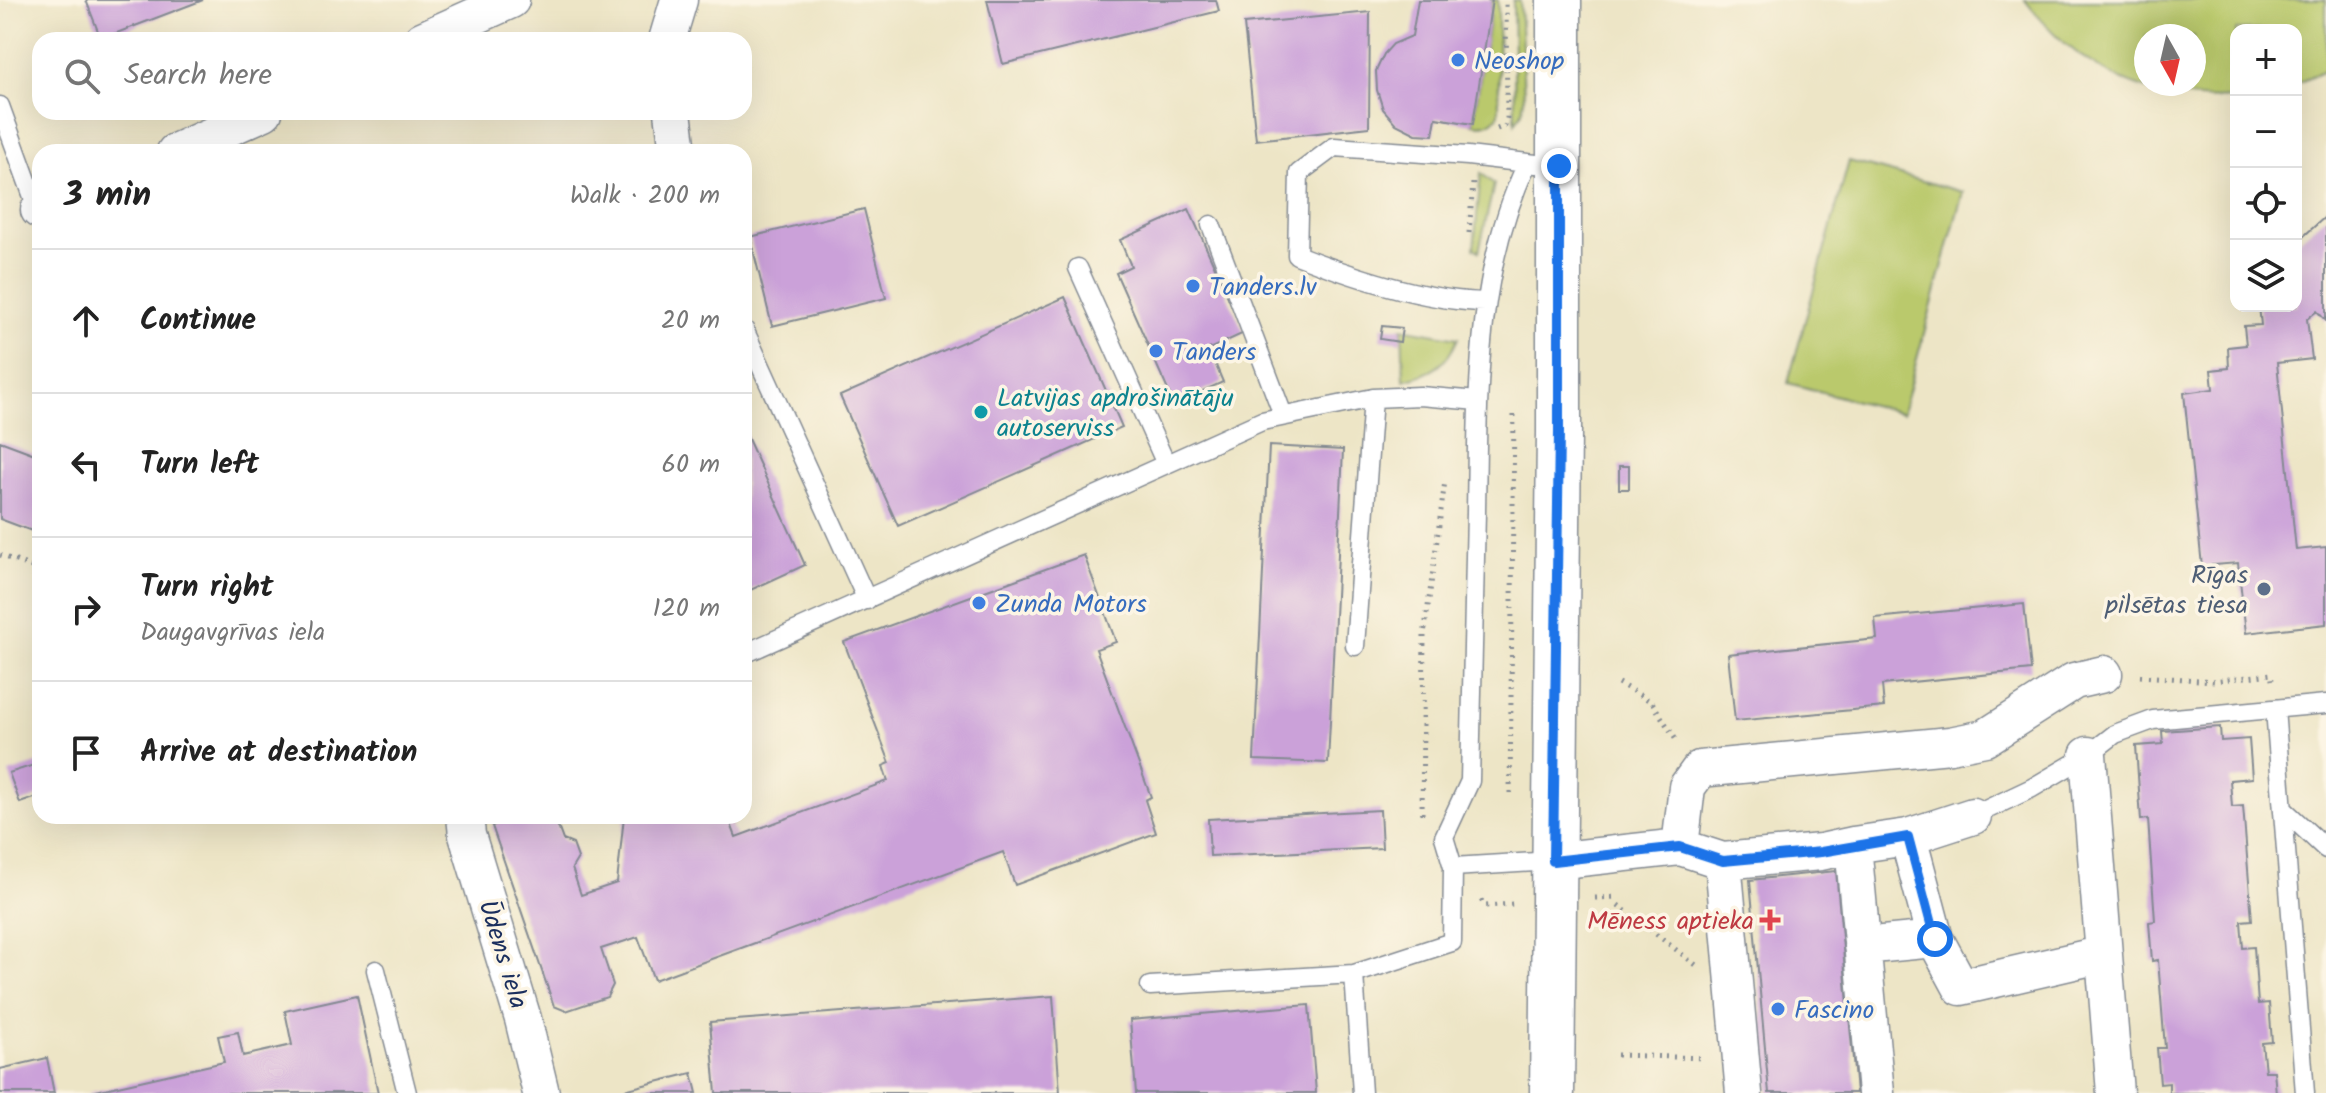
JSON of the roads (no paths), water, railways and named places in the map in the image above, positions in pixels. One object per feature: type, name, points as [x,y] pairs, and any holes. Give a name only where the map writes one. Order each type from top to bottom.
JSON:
[{"type":"main road","points":[[1552,1093],[1559,432],[1543,165],[1559,0]]},
{"type":"street","points":[[440,32],[511,0]]},
{"type":"street","points":[[669,32],[679,0]]},
{"type":"street","points":[[193,144],[246,120]]},
{"type":"street","points":[[674,120],[677,144]]},
{"type":"street","points":[[1680,847],[1687,787],[1700,769],[1950,745],[1985,738],[2074,681],[2104,674]]},
{"type":"street","points":[[2088,755],[2115,1093]]},
{"type":"street","points":[[1553,861],[1680,847],[1723,861],[1821,852],[1908,837],[1973,816]]},
{"type":"street","name":"Ūdens iela","points":[[466,824],[523,1019],[541,1093]]},
{"type":"street","points":[[1908,837],[1935,939],[1961,987],[2104,954]]},
{"type":"street","points":[[1853,845],[1876,1093]]},
{"type":"street","points":[[1723,861],[1742,1076]]},
{"type":"street","points":[[1862,946],[1935,939]]},
{"type":"lane","points":[[0,106],[32,189]]},
{"type":"lane","points":[[1485,302],[1458,301],[1351,276],[1297,255],[1299,173],[1334,147],[1468,156],[1543,165]]},
{"type":"lane","points":[[1150,986],[1354,974],[1452,942],[1453,867],[1444,837],[1470,781],[1478,401],[1485,302],[1513,192],[1543,165]]},
{"type":"lane","points":[[1211,225],[1283,415]]},
{"type":"lane","points":[[1078,268],[1166,464]]},
{"type":"lane","points":[[752,347],[867,600]]},
{"type":"lane","points":[[752,650],[1262,421],[1373,398],[1420,396],[1478,401]]},
{"type":"lane","points":[[1355,646],[1373,398]]},
{"type":"lane","points":[[1973,816],[2032,788],[2088,755],[2115,734],[2153,720],[2326,704]]},
{"type":"lane","points":[[2275,709],[2305,1093]]},
{"type":"lane","points":[[2284,810],[2326,849]]},
{"type":"lane","points":[[1453,867],[1553,861]]},
{"type":"lane","points":[[376,970],[407,1093]]},
{"type":"lane","points":[[1354,974],[1362,1093]]},
{"type":"place","name":"Neoshop","points":[[1458,60]]},
{"type":"place","name":"Tanders.lv","points":[[1193,286]]},
{"type":"place","name":"Tanders","points":[[1156,351]]},
{"type":"place","name":"Latvijas apdrošinātāju autoserviss","points":[[981,412]]},
{"type":"place","name":"Rīgas pilsētas tiesa","points":[[2264,589]]},
{"type":"place","name":"Zunda Motors","points":[[979,603]]},
{"type":"place","name":"Mēness aptieka","points":[[1770,920]]},
{"type":"place","name":"Fascino","points":[[1778,1009]]}]
